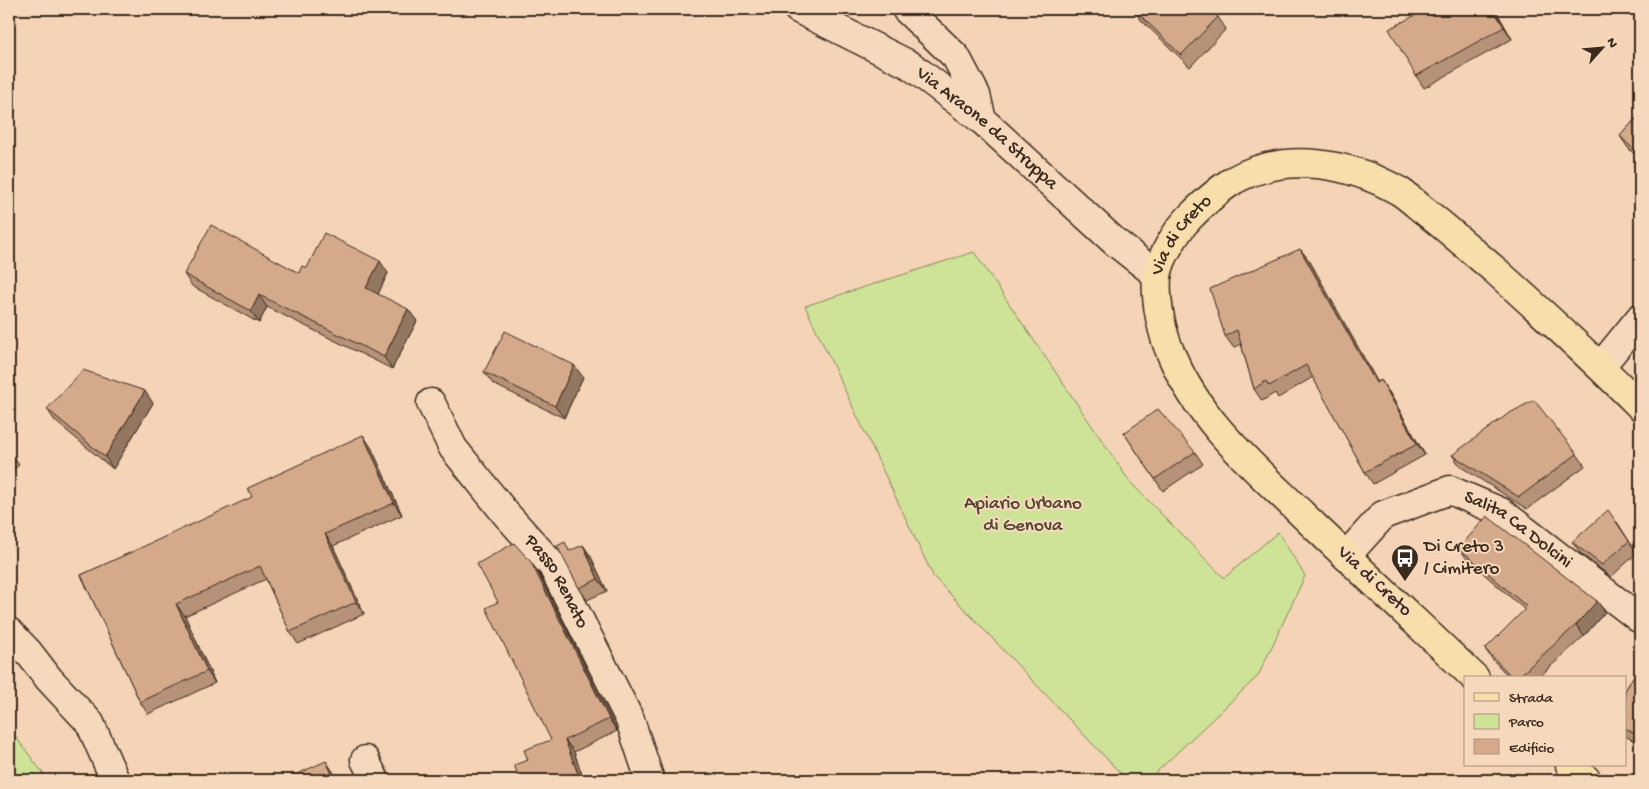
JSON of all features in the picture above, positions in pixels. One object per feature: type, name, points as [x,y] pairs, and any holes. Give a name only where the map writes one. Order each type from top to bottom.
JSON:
[{"type":"main road","name":"Via di Creto","points":[[1473,676],[1224,438],[1192,396],[1171,355],[1160,318],[1157,275],[1167,250],[1182,224],[1208,199],[1234,180],[1259,170],[1284,163],[1323,164],[1360,172],[1401,192],[1440,223],[1601,366],[1640,406]]},
{"type":"main road","points":[[1571,766],[1587,780]]},
{"type":"street","name":"Via Araone da Struppa","points":[[798,9],[910,65],[982,120],[1115,242],[1157,275]]},
{"type":"street","points":[[906,9],[956,57],[976,96],[982,120]]},
{"type":"street","points":[[1601,366],[1640,318]]},
{"type":"street","name":"Passo Renato","points":[[430,403],[453,448],[506,514],[552,565],[630,720],[650,780]]},
{"type":"street","name":"Salita Ca Dolcini","points":[[1346,556],[1383,515],[1450,490],[1501,512],[1640,619]]},
{"type":"street","points":[[9,632],[90,723],[115,780]]},
{"type":"green space","name":"Apiario Urbano di Genova","points":[[974,252],[1130,482],[1224,578],[1278,532],[1305,576],[1258,676],[1148,780],[1127,780],[933,576],[805,306]]},
{"type":"green space","points":[[9,725],[12,732],[48,780],[9,780]]},
{"type":"building","points":[[1134,9],[1209,9],[1218,17],[1181,55]]},
{"type":"building","points":[[1424,9],[1493,9],[1504,27],[1416,76],[1389,29]]},
{"type":"building","points":[[1640,114],[1640,156],[1620,136]]},
{"type":"building","points":[[211,225],[299,273],[302,266],[307,268],[324,233],[380,261],[366,288],[408,309],[384,357],[259,295],[251,311],[184,274]]},
{"type":"building","points":[[1300,249],[1376,383],[1381,380],[1417,444],[1365,472],[1306,365],[1269,386],[1266,381],[1254,389],[1237,330],[1225,336],[1210,289]]},
{"type":"building","points":[[505,331],[574,365],[555,406],[484,372]]},
{"type":"building","points":[[83,370],[145,391],[105,457],[47,409]]},
{"type":"building","points":[[1534,400],[1577,454],[1519,497],[1452,455],[1508,414]]},
{"type":"building","points":[[1158,409],[1195,452],[1155,479],[1124,433]]},
{"type":"building","points":[[363,435],[394,503],[325,534],[356,602],[290,632],[260,566],[176,604],[207,671],[140,702],[81,575],[252,497],[248,488]]},
{"type":"building","points":[[1608,510],[1629,541],[1602,565],[1572,542]]},
{"type":"building","points":[[1487,516],[1597,601],[1576,625],[1519,676],[1511,676],[1485,649],[1527,607],[1459,548]]},
{"type":"building","points":[[565,542],[569,551],[583,545],[598,579],[579,588],[557,546]]},
{"type":"building","points":[[514,543],[531,562],[609,719],[565,740],[580,779],[577,780],[520,780],[514,765],[528,760],[524,750],[551,740],[486,608],[498,602],[477,564]]},
{"type":"building","points":[[1640,665],[1640,737],[1626,729],[1626,689]]},
{"type":"building","points":[[326,761],[335,780],[284,780]]},
{"type":"place","name":"Di Creto 3 / Cimitero","points":[[1405,582]]}]
